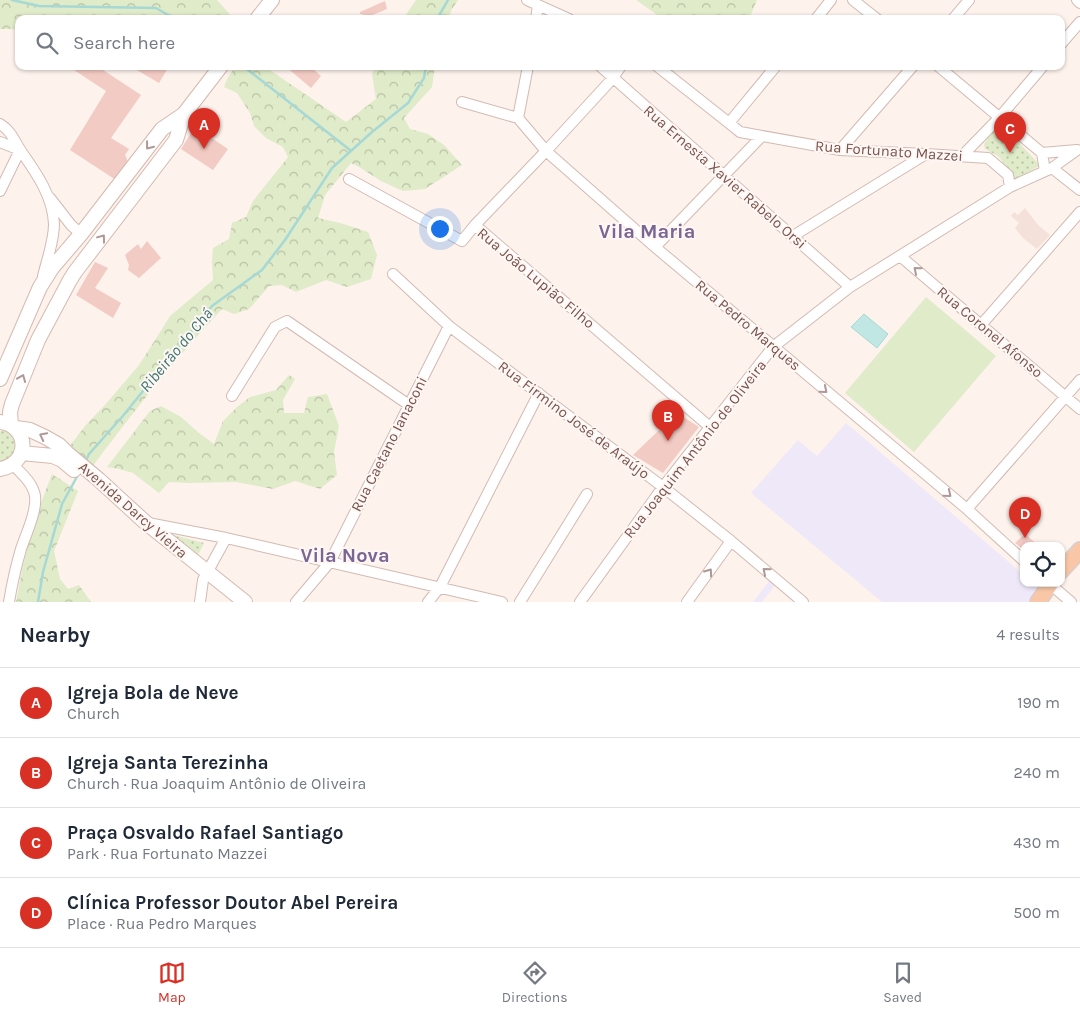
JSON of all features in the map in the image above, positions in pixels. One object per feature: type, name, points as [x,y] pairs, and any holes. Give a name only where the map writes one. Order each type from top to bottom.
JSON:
[{"type":"main road","points":[[261,15],[272,0]]},
{"type":"main road","points":[[0,379],[40,287],[52,268],[81,234],[162,129],[184,114],[218,70]]},
{"type":"main road","points":[[6,467],[18,460],[23,447],[20,433],[9,425],[10,412],[38,340],[70,280],[81,264],[176,140],[184,114]]},
{"type":"main road","name":"Avenida Darcy Vieira","points":[[9,425],[30,430],[59,445],[64,457],[145,522],[205,576],[229,602]]},
{"type":"main road","name":"Avenida Darcy Vieira","points":[[21,453],[64,457]]},
{"type":"main road","name":"Avenida Darcy Vieira","points":[[96,482],[205,576],[245,602]]},
{"type":"main road","points":[[1065,567],[1080,550]]},
{"type":"main road","points":[[1038,602],[1048,587]]},
{"type":"street","points":[[527,0],[539,14]]},
{"type":"street","points":[[819,15],[831,0]]},
{"type":"street","points":[[853,0],[872,15]]},
{"type":"street","points":[[956,15],[969,0]]},
{"type":"street","points":[[1077,0],[1080,3]]},
{"type":"street","points":[[1065,39],[1080,22]]},
{"type":"street","points":[[462,102],[518,118],[527,70]]},
{"type":"street","name":"Rua Ernesta Xavier Rabelo Orsi","points":[[604,70],[850,287]]},
{"type":"street","points":[[475,225],[546,152],[618,70]]},
{"type":"street","name":"Rua Fortunato Mazzei","points":[[662,70],[740,132],[840,150],[988,158]]},
{"type":"street","points":[[729,123],[773,70]]},
{"type":"street","points":[[840,150],[910,70]]},
{"type":"street","points":[[943,70],[1042,153],[1049,169],[1080,190]]},
{"type":"street","points":[[962,156],[999,118],[1039,70]]},
{"type":"street","name":"Rua Pedro Marques","points":[[518,118],[546,152],[655,247],[967,509],[1020,557]]},
{"type":"street","points":[[0,124],[12,135],[41,180],[50,203],[54,224],[52,243],[40,287]]},
{"type":"street","points":[[655,247],[760,137]]},
{"type":"street","points":[[980,137],[984,152],[988,158],[1008,175],[1010,187]]},
{"type":"street","points":[[0,142],[20,150]]},
{"type":"street","points":[[0,191],[20,150]]},
{"type":"street","points":[[1042,153],[1078,150]]},
{"type":"street","name":"Rua Joaquim Antônio de Oliveira","points":[[580,602],[663,486],[773,347],[850,287],[1010,187],[1049,169],[1078,150]]},
{"type":"street","points":[[794,236],[926,154]]},
{"type":"street","name":"Rua João Lupião Filho","points":[[349,179],[462,240],[475,225],[710,427]]},
{"type":"street","points":[[46,194],[71,225],[81,234]]},
{"type":"street","points":[[981,325],[1080,212]]},
{"type":"street","name":"Rua Coronel Afonso","points":[[900,256],[1080,409]]},
{"type":"street","name":"Rua Firmino José de Araújo","points":[[393,274],[449,326],[663,486],[803,602]]},
{"type":"street","points":[[232,396],[275,327],[287,322],[409,406]]},
{"type":"street","name":"Rua Caetano Ianaconi","points":[[296,602],[330,562],[449,326]]},
{"type":"street","points":[[967,509],[1080,380]]},
{"type":"street","points":[[428,602],[440,587],[539,393]]},
{"type":"street","points":[[6,467],[23,476],[32,486],[35,496],[34,512],[12,579],[9,602]]},
{"type":"street","points":[[520,602],[587,494]]},
{"type":"street","points":[[145,522],[226,538],[502,602]]},
{"type":"street","points":[[200,602],[205,576],[226,538]]},
{"type":"street","points":[[687,602],[731,541]]},
{"type":"street","points":[[1054,587],[1071,602]]},
{"type":"shaded area","points":[[1025,208],[1038,225],[1050,235],[1037,249],[1023,238],[1015,228],[1019,223],[1011,216],[1014,212],[1018,215]]},
{"type":"shaded area","points":[[846,423],[1020,572],[1020,587],[1037,587],[1039,589],[1029,602],[882,602],[751,493],[798,440],[817,456]]},
{"type":"shaded area","points":[[770,580],[776,584],[762,602],[753,602]]},
{"type":"green space","points":[[0,0],[217,0],[230,15],[15,15],[15,30],[0,29]]},
{"type":"green space","points":[[416,0],[458,0],[450,15],[406,15]]},
{"type":"green space","points":[[636,0],[757,0],[751,15],[657,15]]},
{"type":"green space","points":[[233,70],[270,70],[346,122],[376,99],[372,74],[374,70],[434,70],[432,87],[404,118],[410,129],[428,134],[444,145],[462,165],[425,189],[403,191],[381,181],[351,163],[325,195],[318,218],[368,232],[377,255],[371,279],[347,287],[326,280],[296,292],[282,285],[269,286],[249,309],[234,314],[222,309],[155,386],[92,467],[69,447],[139,365],[170,316],[213,280],[213,248],[229,239],[232,223],[246,217],[253,201],[288,157],[283,147],[266,138],[254,126],[250,113],[237,93],[224,87]]},
{"type":"green space","points":[[999,122],[1040,165],[1013,182],[998,156],[985,149],[984,144]]},
{"type":"green space","points":[[926,297],[996,356],[914,452],[845,393]]},
{"type":"green space","points":[[289,375],[295,379],[283,400],[284,413],[304,413],[308,397],[327,394],[339,426],[334,452],[337,475],[320,489],[295,481],[273,489],[236,482],[169,482],[159,493],[133,473],[107,467],[150,411],[161,406],[181,417],[214,444],[223,421],[237,407],[250,397],[276,390]]},
{"type":"green space","points":[[0,431],[7,431],[16,438],[18,454],[0,465]]},
{"type":"green space","points":[[52,474],[78,491],[54,551],[60,579],[68,589],[79,585],[91,602],[16,602],[23,565],[37,513]]},
{"type":"green space","points":[[173,535],[204,543],[198,555]]},
{"type":"water","points":[[864,314],[888,334],[877,348],[851,327]]},
{"type":"building","points":[[385,1],[387,9],[372,15],[360,14],[360,12]]},
{"type":"building","points":[[74,70],[103,70],[141,95],[111,138],[129,149],[125,155],[128,162],[116,180],[70,150],[106,91]]},
{"type":"building","points":[[137,70],[167,70],[159,83]]},
{"type":"building","points":[[290,70],[314,70],[321,76],[311,88]]},
{"type":"building","points":[[195,127],[228,149],[213,170],[181,149]]},
{"type":"building","points":[[147,241],[161,258],[139,278],[128,270],[129,265],[125,255],[138,244],[141,249]]},
{"type":"building","points":[[95,262],[108,268],[95,288],[121,303],[113,318],[76,295]]},
{"type":"building","points":[[677,413],[699,427],[663,473],[633,455]]},
{"type":"building","points":[[1025,534],[1034,542],[1020,542],[1020,547],[1015,543]]},
{"type":"waterway","points":[[12,0],[39,6],[156,8],[168,15]]},
{"type":"waterway","name":"Ribeirão do Chá","points":[[439,15],[448,0]]},
{"type":"waterway","points":[[248,70],[350,150]]},
{"type":"waterway","name":"Ribeirão do Chá","points":[[85,462],[89,454],[122,417],[212,306],[262,270],[285,240],[332,168],[408,103],[424,78],[425,70]]},
{"type":"waterway","name":"Ribeirão do Chá","points":[[38,602],[43,572],[62,504],[79,473]]},
{"type":"place","name":"Igreja Bola de Neve","points":[[204,149]]},
{"type":"place","name":"Praça Osvaldo Rafael Santiago","points":[[1010,153]]},
{"type":"place","name":"Igreja Santa Terezinha","points":[[668,441]]},
{"type":"place","name":"Clínica Professor Doutor Abel Pereira","points":[[1025,538]]},
{"type":"district","name":"Vila Maria","points":[[647,231]]},
{"type":"district","name":"Vila Nova","points":[[345,555]]}]
